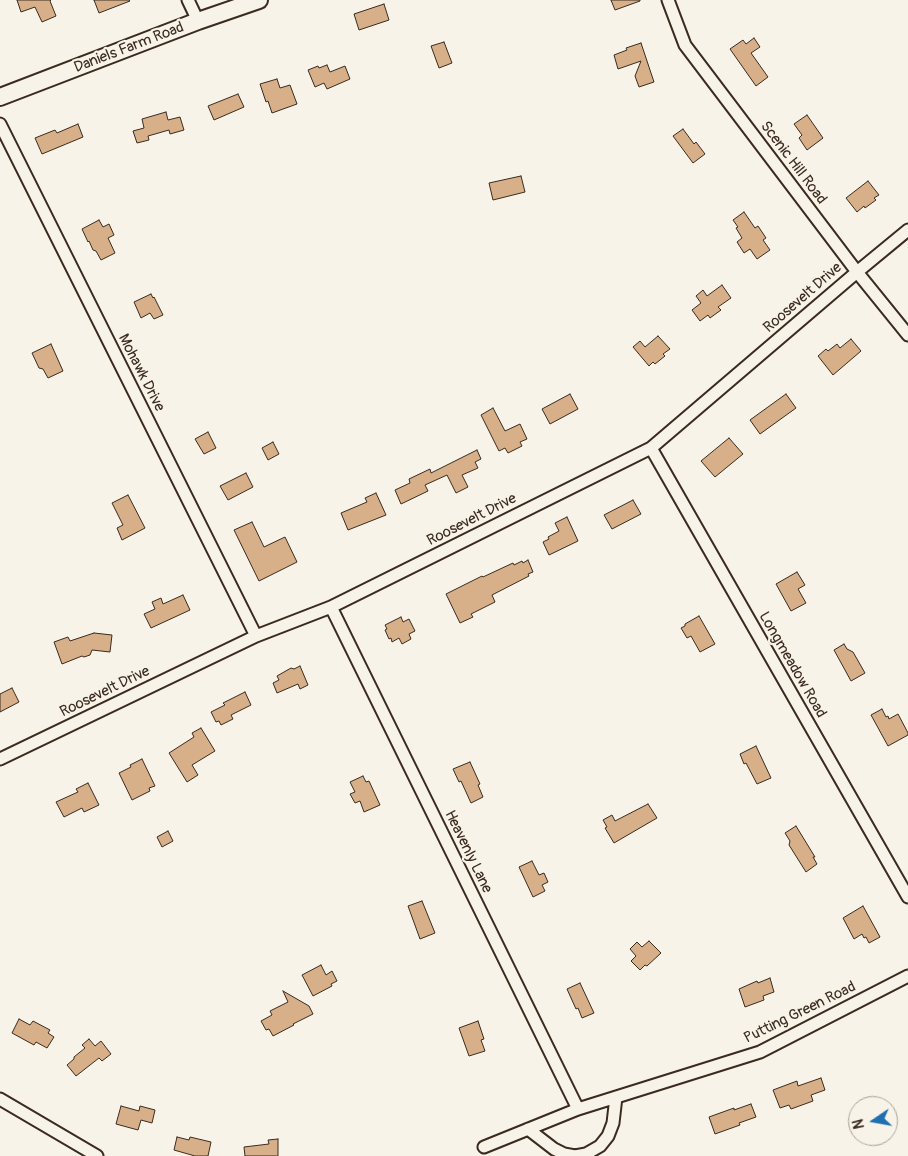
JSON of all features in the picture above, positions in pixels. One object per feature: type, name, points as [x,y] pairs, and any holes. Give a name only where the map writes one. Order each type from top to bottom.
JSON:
[{"type":"main road","name":"Daniels Farm Road","points":[[0,97],[198,21],[259,0]]},
{"type":"street","points":[[188,0],[198,21]]},
{"type":"street","name":"Scenic Hill Road","points":[[668,0],[684,45],[857,272],[908,335]]},
{"type":"street","name":"Mohawk Drive","points":[[0,124],[256,636]]},
{"type":"street","name":"Roosevelt Drive","points":[[0,759],[256,636],[332,607],[651,448],[908,230]]},
{"type":"street","name":"Longmeadow Road","points":[[651,448],[908,897]]},
{"type":"street","name":"Heavenly Lane","points":[[332,607],[578,1109]]},
{"type":"street","name":"Putting Green Road","points":[[484,1147],[578,1109],[760,1052],[908,976]]},
{"type":"street","points":[[528,1129],[564,1154],[575,1156],[586,1154],[600,1146],[608,1136],[613,1123],[616,1097]]},
{"type":"street","points":[[0,1099],[97,1156]]},
{"type":"building","points":[[17,0],[51,0],[56,16],[42,22],[35,7],[21,12]]},
{"type":"building","points":[[94,0],[129,0],[130,1],[99,13]]},
{"type":"building","points":[[611,0],[640,0],[640,1],[615,10]]},
{"type":"building","points":[[384,4],[389,20],[359,30],[354,14]]},
{"type":"building","points":[[754,38],[760,47],[751,53],[768,77],[756,86],[730,49],[743,40],[746,44]]},
{"type":"building","points":[[444,42],[452,63],[439,68],[431,46]]},
{"type":"building","points":[[641,43],[654,82],[639,87],[635,76],[641,61],[618,69],[614,55],[627,50],[626,48]]},
{"type":"building","points":[[327,65],[330,72],[345,66],[350,79],[327,89],[324,83],[315,87],[308,70]]},
{"type":"building","points":[[277,79],[280,88],[290,85],[297,104],[272,113],[260,84]]},
{"type":"building","points":[[238,94],[244,107],[214,120],[208,106]]},
{"type":"building","points":[[166,112],[168,120],[180,117],[184,130],[170,134],[169,130],[148,136],[149,140],[137,143],[133,131],[144,128],[142,119]]},
{"type":"building","points":[[807,115],[823,138],[807,150],[799,138],[802,135],[794,124]]},
{"type":"building","points":[[78,124],[83,137],[42,154],[35,138],[55,130],[57,133]]},
{"type":"building","points":[[683,129],[694,144],[696,142],[705,154],[693,163],[673,136]]},
{"type":"building","points":[[521,176],[525,192],[493,200],[489,183]]},
{"type":"building","points":[[868,181],[879,195],[874,198],[876,200],[857,212],[846,198]]},
{"type":"building","points":[[744,212],[755,228],[758,226],[766,238],[763,240],[770,250],[757,259],[750,249],[744,253],[737,242],[742,238],[733,220]]},
{"type":"building","points":[[99,220],[103,227],[109,224],[114,235],[108,238],[115,253],[101,260],[88,242],[82,229]]},
{"type":"building","points":[[722,285],[731,298],[718,307],[721,310],[710,318],[708,315],[700,321],[692,310],[701,303],[696,296],[703,290],[707,296]]},
{"type":"building","points":[[151,294],[163,315],[154,319],[150,313],[141,318],[134,302]]},
{"type":"building","points":[[658,336],[670,349],[663,354],[665,356],[649,366],[633,347],[640,341],[645,347]]},
{"type":"building","points":[[851,339],[861,351],[833,375],[818,356],[826,349],[828,351],[837,344],[840,348]]},
{"type":"building","points":[[51,344],[63,371],[48,378],[43,369],[39,368],[32,353]]},
{"type":"building","points":[[570,394],[578,409],[550,424],[542,409]]},
{"type":"building","points":[[786,394],[796,408],[760,434],[750,420]]},
{"type":"building","points":[[493,408],[505,431],[520,424],[527,439],[520,442],[522,446],[508,453],[505,448],[499,451],[481,415]]},
{"type":"building","points":[[208,432],[216,448],[204,454],[195,439]]},
{"type":"building","points":[[729,438],[743,454],[715,477],[701,461]]},
{"type":"building","points":[[273,442],[279,454],[268,460],[262,448]]},
{"type":"building","points":[[477,450],[481,459],[475,462],[478,468],[462,475],[468,487],[456,493],[447,475],[425,485],[428,491],[401,504],[395,490],[410,483],[409,479],[430,469],[431,473]]},
{"type":"building","points":[[246,473],[253,487],[228,500],[220,486]]},
{"type":"building","points":[[376,493],[386,515],[348,530],[341,513],[367,502],[365,498]]},
{"type":"building","points":[[128,495],[145,528],[122,540],[117,528],[123,525],[112,503]]},
{"type":"building","points":[[633,500],[641,514],[612,529],[604,515]]},
{"type":"building","points":[[567,517],[578,541],[549,555],[543,542],[559,531],[555,523]]},
{"type":"building","points":[[252,522],[264,547],[285,537],[297,562],[259,581],[234,530]]},
{"type":"building","points":[[528,560],[533,572],[528,574],[529,576],[492,595],[495,602],[471,614],[473,617],[460,623],[446,594],[513,563],[514,565]]},
{"type":"building","points":[[797,572],[805,585],[798,589],[806,603],[791,611],[776,584]]},
{"type":"building","points":[[183,595],[190,610],[151,628],[144,614],[155,609],[152,602],[161,598],[163,604]]},
{"type":"building","points":[[699,616],[715,644],[700,652],[691,636],[687,638],[681,628]]},
{"type":"building","points":[[401,617],[403,622],[409,619],[415,631],[409,634],[411,639],[402,644],[399,638],[392,642],[385,630],[387,629],[385,625]]},
{"type":"building","points":[[94,633],[112,635],[110,652],[92,650],[90,655],[62,664],[54,642],[68,637],[70,641]]},
{"type":"building","points":[[844,644],[847,649],[853,652],[865,673],[851,681],[834,650]]},
{"type":"building","points":[[300,666],[308,685],[300,689],[298,684],[277,693],[273,683],[279,680],[277,676],[291,668],[294,669]]},
{"type":"building","points":[[12,688],[19,702],[0,712],[0,694]]},
{"type":"building","points":[[245,692],[251,705],[231,715],[233,719],[221,725],[219,721],[216,722],[211,712],[225,705],[223,703]]},
{"type":"building","points":[[882,709],[889,719],[898,714],[908,733],[908,735],[888,746],[871,715]]},
{"type":"building","points":[[201,728],[215,751],[192,765],[198,775],[187,782],[169,753],[194,737],[192,733]]},
{"type":"building","points":[[756,746],[771,778],[757,784],[740,754]]},
{"type":"building","points":[[142,759],[155,786],[149,788],[150,791],[132,800],[119,773]]},
{"type":"building","points":[[470,762],[480,784],[478,785],[483,797],[471,803],[453,769]]},
{"type":"building","points":[[363,776],[366,782],[369,781],[380,805],[364,812],[360,801],[355,803],[350,794],[355,792],[350,782]]},
{"type":"building","points":[[88,783],[99,805],[84,812],[82,808],[64,817],[56,802],[78,792],[76,789]]},
{"type":"building","points":[[648,804],[657,818],[614,843],[605,828],[607,827],[603,820],[612,815],[615,821]]},
{"type":"building","points":[[796,826],[815,857],[813,857],[817,864],[806,872],[789,845],[790,841],[785,833]]},
{"type":"building","points":[[168,831],[173,841],[162,847],[157,837]]},
{"type":"building","points":[[532,861],[539,875],[544,873],[548,882],[542,885],[545,891],[533,897],[519,867]]},
{"type":"building","points":[[422,901],[435,933],[420,939],[408,906]]},
{"type":"building","points":[[863,906],[880,937],[869,943],[862,934],[854,939],[843,918]]},
{"type":"building","points":[[649,941],[661,953],[640,970],[631,961],[636,956],[630,949],[637,942],[642,947]]},
{"type":"building","points":[[321,965],[326,975],[332,971],[337,981],[331,984],[332,986],[313,996],[302,975]]},
{"type":"building","points":[[770,978],[774,992],[763,996],[764,1000],[745,1007],[739,989],[757,981],[758,983]]},
{"type":"building","points":[[580,983],[594,1013],[582,1018],[567,989]]},
{"type":"building","points":[[283,991],[309,1006],[313,1014],[273,1036],[269,1029],[266,1030],[261,1021],[272,1015],[270,1011],[288,1002]]},
{"type":"building","points":[[19,1019],[30,1025],[33,1021],[50,1030],[48,1033],[54,1037],[47,1048],[36,1042],[34,1045],[12,1033]]},
{"type":"building","points":[[478,1021],[484,1039],[481,1040],[485,1051],[469,1056],[459,1028]]},
{"type":"building","points":[[89,1039],[95,1046],[101,1041],[111,1054],[102,1061],[99,1058],[76,1076],[67,1065],[85,1048],[82,1045]]},
{"type":"building","points":[[821,1078],[825,1090],[811,1095],[813,1101],[791,1109],[789,1105],[780,1108],[773,1090],[797,1081],[798,1086]]},
{"type":"building","points":[[751,1104],[756,1117],[715,1134],[709,1117]]},
{"type":"building","points":[[121,1106],[139,1111],[140,1106],[155,1110],[152,1123],[141,1120],[138,1130],[116,1124]]},
{"type":"building","points":[[177,1137],[189,1140],[190,1137],[211,1142],[208,1156],[195,1156],[174,1150]]},
{"type":"building","points":[[278,1139],[278,1156],[245,1156],[244,1147],[269,1144],[268,1140]]}]
